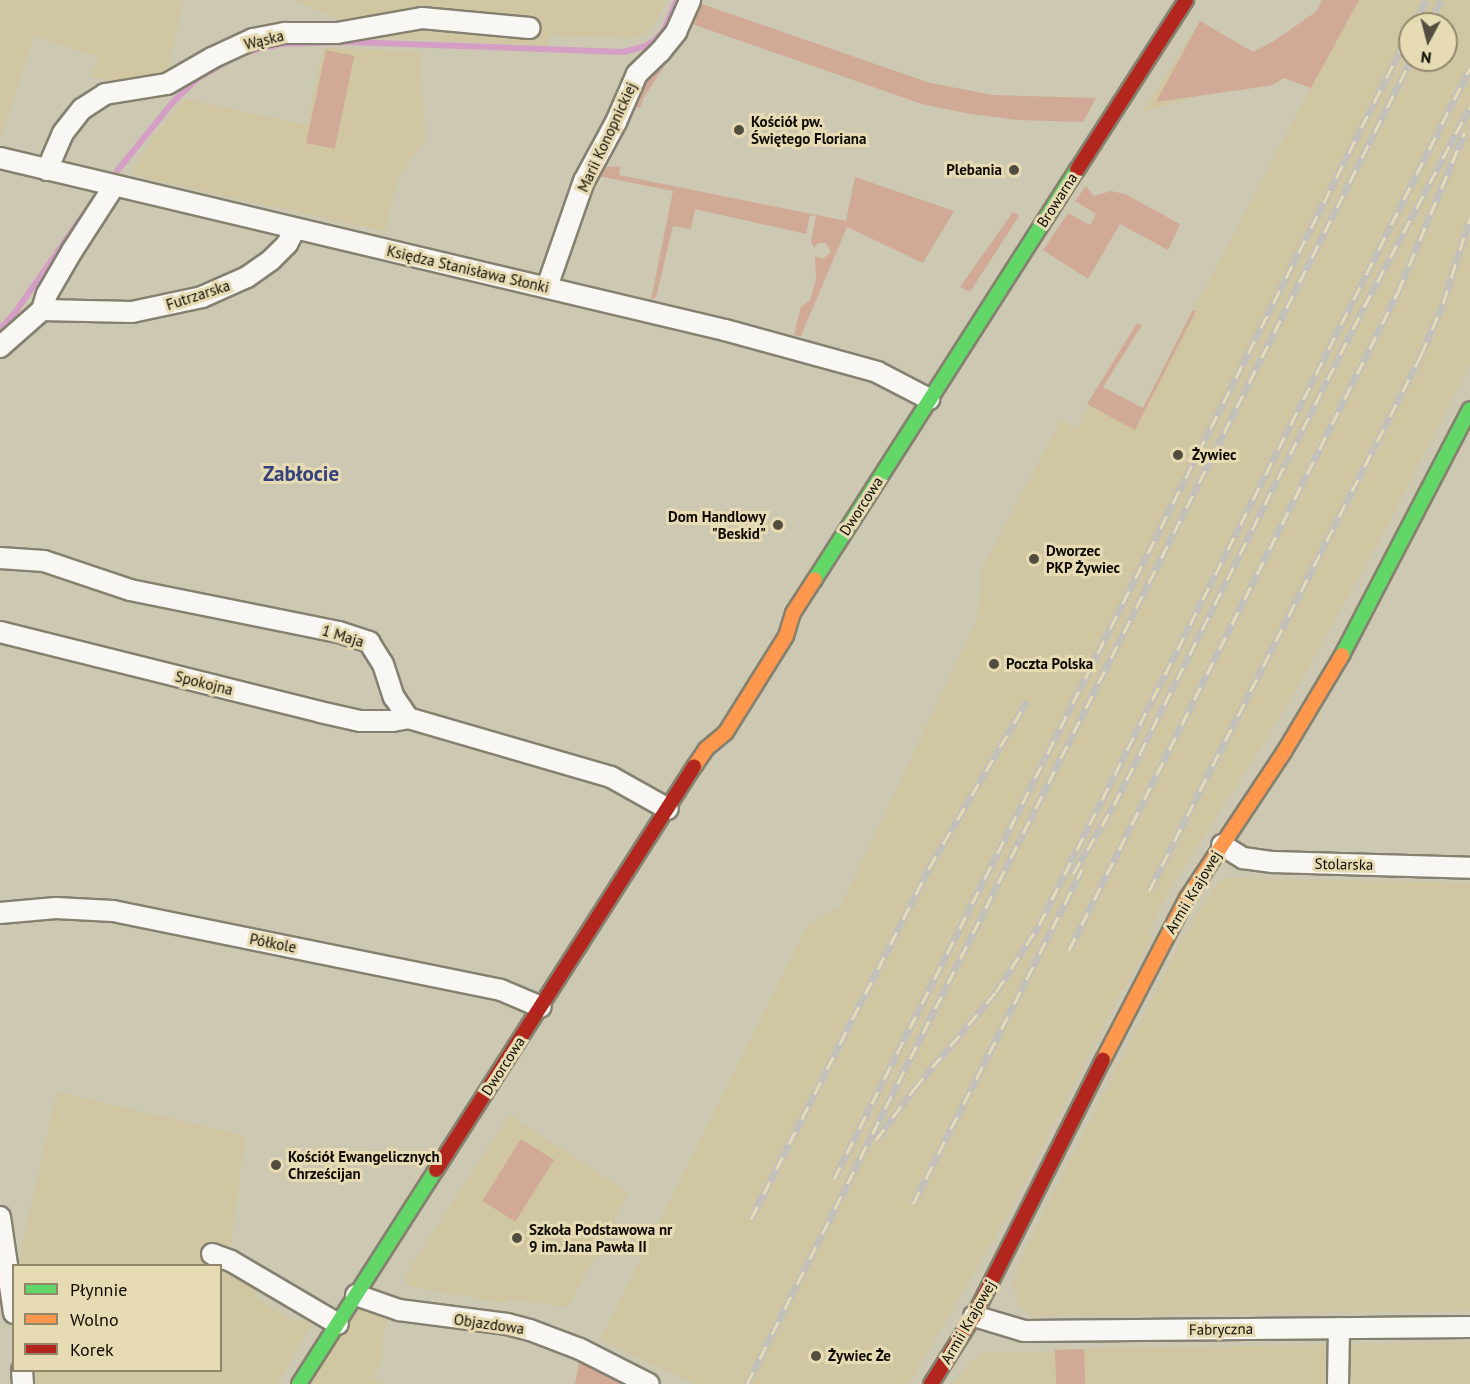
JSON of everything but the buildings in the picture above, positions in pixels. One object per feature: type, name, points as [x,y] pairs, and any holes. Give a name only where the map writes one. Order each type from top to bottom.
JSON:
[{"type":"street","name":"Marii Konopnickiej","points":[[547,287],[584,181],[616,122],[637,74],[676,32],[690,0]]},
{"type":"street","name":"Browarna","points":[[929,399],[1186,0]]},
{"type":"street","name":"Wąska","points":[[46,170],[63,133],[82,109],[105,94],[119,89],[167,84],[212,58],[253,39],[285,33],[337,33],[422,18],[530,28]]},
{"type":"street","name":"Księdza Stanisława Słonki","points":[[0,158],[547,287],[853,365],[877,372],[929,399]]},
{"type":"street","points":[[0,347],[42,310],[47,294],[114,186]]},
{"type":"street","name":"Futrzarska","points":[[42,310],[132,312],[202,297],[247,277],[271,260],[287,244],[295,229]]},
{"type":"street","name":"Dworcowa","points":[[299,1384],[706,749],[726,732],[786,636],[793,613],[929,399]]},
{"type":"street","name":"Armii Krajowej","points":[[931,1384],[974,1316],[1166,938],[1222,845],[1280,759],[1347,646],[1470,409]]},
{"type":"street","name":"1 Maja","points":[[0,558],[44,561],[130,590],[339,632],[369,642],[383,664],[394,697],[408,718]]},
{"type":"street","name":"Dworcowa","points":[[756,656],[775,628],[793,613]]},
{"type":"street","name":"Spokojna","points":[[0,632],[360,721],[393,721],[408,718]]},
{"type":"street","points":[[408,718],[611,777],[668,808]]},
{"type":"street","name":"Dworcowa","points":[[706,749],[712,724]]},
{"type":"street","name":"Stolarska","points":[[1222,845],[1244,858],[1273,862],[1470,867]]},
{"type":"street","name":"Półkole","points":[[0,913],[56,908],[113,911],[501,990],[541,1007]]},
{"type":"street","points":[[0,1217],[4,1271],[12,1305]]},
{"type":"street","points":[[212,1254],[231,1261],[338,1324]]},
{"type":"street","name":"Objazdowa","points":[[356,1295],[373,1303],[417,1314],[507,1324],[530,1330],[580,1349],[649,1384]]},
{"type":"street","name":"Fabryczna","points":[[974,1316],[1024,1331],[1470,1327]]},
{"type":"street","points":[[1338,1384],[1339,1329]]},
{"type":"shaded area","points":[[0,0],[183,0],[167,74],[124,84],[91,77],[99,57],[34,36],[0,141]]},
{"type":"shaded area","points":[[293,0],[666,0],[655,24],[642,36],[629,38],[549,35],[547,46],[344,36],[348,23]]},
{"type":"shaded area","points":[[1322,0],[1470,0],[1470,364],[1384,532],[1288,704],[1168,893],[1148,933],[1152,937],[1124,990],[1122,989],[1009,1213],[909,1384],[695,1384],[600,1340],[807,926],[841,906],[978,617],[982,568],[1061,420],[1076,429],[1096,396],[1137,417],[1318,74],[1318,42],[1233,86],[1143,112],[1200,21],[1253,52],[1274,41],[1317,11]]},
{"type":"shaded area","points":[[1322,0],[1359,0],[1311,88],[1284,78],[1273,85],[1156,102],[1200,21],[1253,52],[1274,41],[1317,11]]},
{"type":"shaded area","points":[[696,2],[930,83],[993,95],[1096,98],[1083,122],[1019,120],[970,114],[922,104],[692,24],[645,95],[640,108],[628,105],[604,167],[620,166],[619,175],[846,221],[855,177],[954,211],[923,263],[847,227],[801,336],[794,335],[801,307],[810,300],[816,280],[815,256],[823,259],[831,252],[826,243],[818,243],[814,248],[811,242],[816,216],[810,215],[806,234],[695,209],[691,229],[673,226],[656,297],[651,300],[673,191],[598,176],[589,171],[639,71]]},
{"type":"shaded area","points":[[323,48],[419,52],[426,140],[400,173],[384,231],[131,175],[152,138],[185,99],[307,125]]},
{"type":"shaded area","points":[[326,50],[354,56],[335,149],[306,143]]},
{"type":"shaded area","points":[[1086,186],[1094,196],[1111,191],[1125,194],[1180,224],[1168,250],[1120,224],[1088,279],[1043,250],[1068,213],[1090,225],[1096,214],[1075,201]]},
{"type":"shaded area","points":[[1013,212],[1019,216],[970,292],[960,287]]},
{"type":"shaded area","points":[[1193,310],[1196,311],[1135,430],[1087,404],[1137,323],[1142,325],[1103,387],[1143,408]]},
{"type":"shaded area","points":[[1229,878],[1470,883],[1470,1311],[1032,1316],[1018,1304],[1013,1282],[1023,1254],[1184,935],[1218,882]]},
{"type":"shaded area","points":[[57,1092],[245,1136],[230,1254],[260,1287],[254,1297],[296,1322],[304,1318],[308,1309],[317,1315],[277,1384],[31,1384],[29,1372],[222,1372],[222,1264],[17,1264]]},
{"type":"shaded area","name":"Szkoła Podstawowa nr 9 im. Jana Pawła II","points":[[509,1115],[629,1193],[568,1307],[512,1299],[504,1303],[409,1286],[404,1278]]},
{"type":"shaded area","points":[[521,1139],[554,1160],[515,1222],[482,1201]]},
{"type":"shaded area","points":[[356,1295],[392,1310],[383,1333],[381,1364],[371,1380],[381,1381],[382,1384],[299,1384]]},
{"type":"shaded area","points":[[1470,1342],[1470,1384],[1085,1384],[1084,1349]]},
{"type":"shaded area","points":[[1084,1349],[1085,1384],[1056,1384],[1055,1350]]},
{"type":"shaded area","points":[[1055,1351],[1058,1384],[954,1384],[969,1363],[982,1353]]},
{"type":"shaded area","points":[[579,1362],[597,1370],[622,1384],[575,1384]]},
{"type":"waterway","points":[[247,52],[283,44],[350,42],[623,52],[646,46],[656,39],[664,30],[677,0]]},
{"type":"waterway","points":[[117,171],[173,102],[197,79],[230,60]]},
{"type":"waterway","points":[[0,329],[16,311],[92,203]]},
{"type":"railway","points":[[1420,12],[1426,0]]},
{"type":"railway","points":[[1435,12],[1441,0]]},
{"type":"railway","points":[[834,1179],[1398,55]]},
{"type":"railway","points":[[876,1140],[914,1089],[996,992],[1039,925],[1470,68]]},
{"type":"railway","points":[[747,1384],[1405,72]]},
{"type":"railway","points":[[1073,874],[1114,805],[1364,307],[1470,107]]},
{"type":"railway","points":[[1069,950],[1398,292],[1465,132]]},
{"type":"railway","points":[[1149,891],[1421,355],[1443,304],[1470,218]]},
{"type":"railway","points":[[751,1219],[929,868],[1027,701]]},
{"type":"railway","points":[[913,1204],[1082,869]]},
{"type":"traffic: fast","points":[[815,579],[1077,170]]},
{"type":"traffic: fast","points":[[1342,655],[1470,409]]},
{"type":"traffic: fast","points":[[299,1384],[436,1170]]},
{"type":"traffic: slow","points":[[694,767],[706,749],[726,732],[786,636],[793,613],[815,579]]},
{"type":"traffic: slow","points":[[1103,1060],[1187,898],[1284,752],[1342,655]]},
{"type":"traffic: jam","points":[[1077,170],[1186,0]]},
{"type":"traffic: jam","points":[[436,1170],[694,767]]},
{"type":"traffic: jam","points":[[931,1384],[974,1316],[1103,1060]]},
{"type":"place","name":"Kościół pw. Świętego Floriana","points":[[739,130]]},
{"type":"place","name":"Plebania","points":[[1014,170]]},
{"type":"place","name":"Żywiec","points":[[1178,455]]},
{"type":"place","name":"Dom Handlowy \"Beskid\"","points":[[778,525]]},
{"type":"place","name":"Dworzec PKP Żywiec","points":[[1034,559]]},
{"type":"place","name":"Poczta Polska","points":[[994,664]]},
{"type":"place","name":"Kościół Ewangelicznych Chrześcijan","points":[[276,1165]]},
{"type":"place","name":"Szkoła Podstawowa nr 9 im. Jana Pawła II","points":[[517,1238]]},
{"type":"place","name":"Żywiec Że","points":[[816,1356]]},
{"type":"district","name":"Zabłocie","points":[[301,474]]}]
